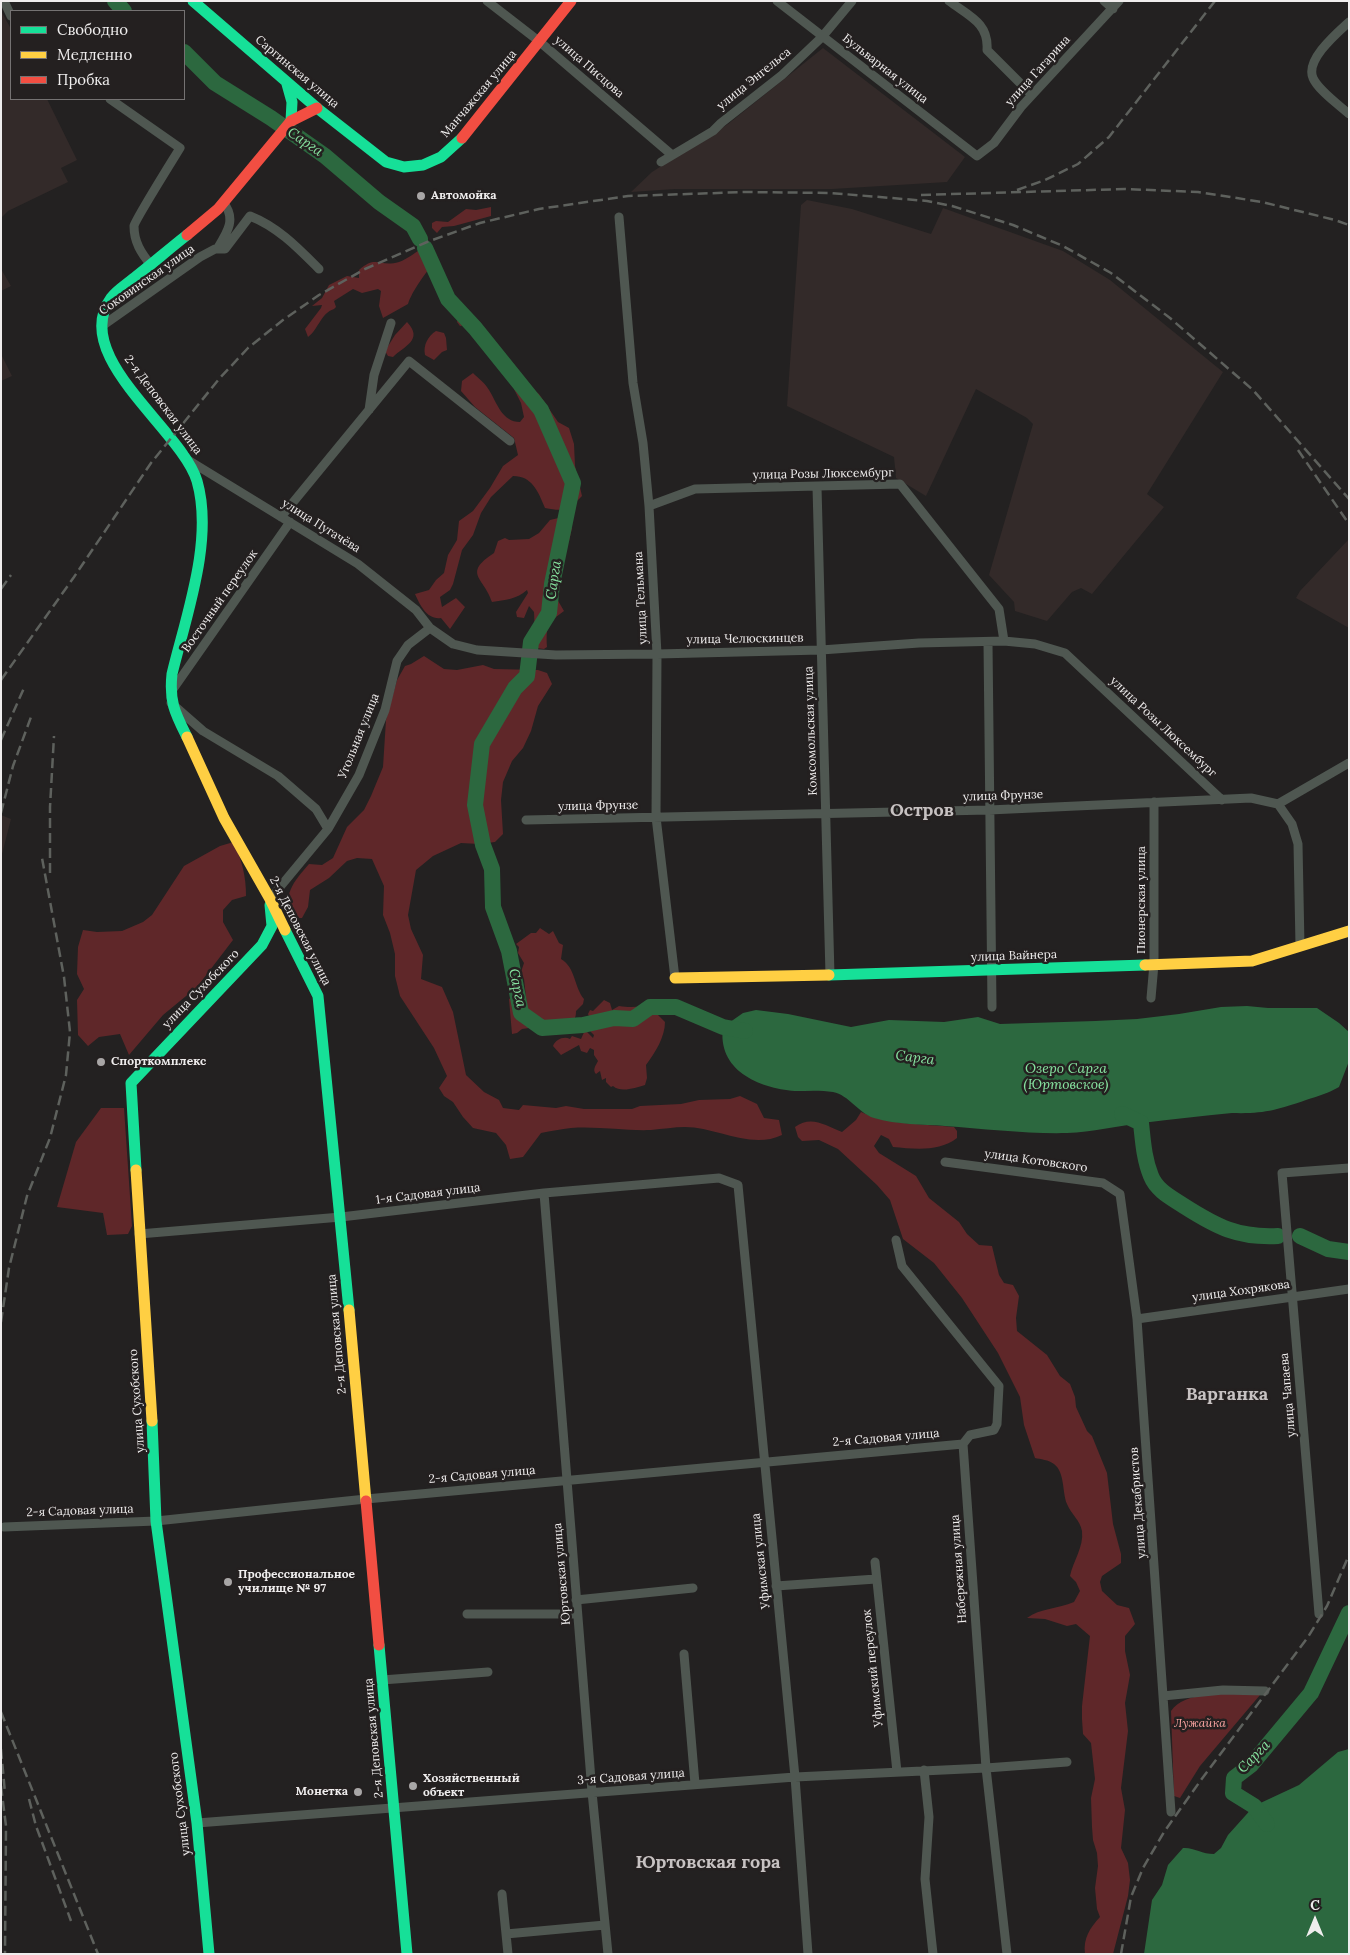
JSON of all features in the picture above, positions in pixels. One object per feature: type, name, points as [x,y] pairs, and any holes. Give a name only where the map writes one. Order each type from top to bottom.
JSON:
[{"type":"street","points":[[4,1],[10,14]]},
{"type":"street","name":"Саргинская улица","points":[[193,1],[317,108],[386,162]]},
{"type":"street","name":"улица Писцова","points":[[487,1],[540,42],[672,155]]},
{"type":"street","name":"Манчажская улица","points":[[386,162],[404,167],[423,165],[440,157],[459,142],[571,1]]},
{"type":"street","name":"Бульварная улица","points":[[777,1],[977,156]]},
{"type":"street","name":"улица Энгельса","points":[[661,162],[713,131],[782,75],[822,37],[852,1]]},
{"type":"street","points":[[949,1],[983,27],[988,39],[987,50],[1032,95]]},
{"type":"street","points":[[1104,1],[1116,5]]},
{"type":"street","name":"улица Гагарина","points":[[977,156],[994,143],[1032,95],[1116,5]]},
{"type":"street","points":[[1349,22],[1327,43],[1317,56],[1311,70],[1313,79],[1349,114]]},
{"type":"street","points":[[286,82],[292,96],[293,106],[290,121]]},
{"type":"street","name":"Соковинская улица","points":[[111,100],[180,148],[134,224],[136,241],[142,254],[151,265]]},
{"type":"street","points":[[290,121],[317,108]]},
{"type":"street","name":"2-я Деповская улица","points":[[290,121],[218,209],[112,297],[102,315],[102,334],[110,358],[145,408],[188,460],[197,481],[201,504],[200,560],[172,674],[172,710],[192,748],[224,818],[270,899],[318,996],[366,1499],[406,1954]]},
{"type":"street","points":[[217,249],[230,224],[229,209],[223,202]]},
{"type":"street","name":"Соковинская улица","points":[[102,326],[200,257],[217,249],[225,249],[250,216],[267,223],[298,248],[320,270]]},
{"type":"street","name":"улица Тельмана","points":[[619,218],[633,383],[643,443],[649,506],[657,654],[656,818],[675,978]]},
{"type":"street","points":[[369,410],[374,375],[391,322]]},
{"type":"street","points":[[281,516],[409,361],[510,441]]},
{"type":"street","name":"улица Пугачёва","points":[[188,460],[358,564],[416,610],[430,628]]},
{"type":"street","name":"улица Розы Люксембург","points":[[649,506],[695,489],[900,484],[999,609],[1004,641]]},
{"type":"street","name":"Комсомольская улица","points":[[818,487],[830,975]]},
{"type":"street","name":"Восточный переулок","points":[[171,698],[290,522]]},
{"type":"street","name":"улица Челюскинцев","points":[[430,628],[453,644],[477,650],[545,655],[821,650],[919,643],[988,643],[1004,641],[1035,644],[1065,653]]},
{"type":"street","name":"Угольная улица","points":[[270,899],[328,829],[360,775],[385,710],[397,661],[408,645],[430,628]]},
{"type":"street","points":[[988,643],[992,1007]]},
{"type":"street","name":"улица Розы Люксембург","points":[[1065,653],[1222,800]]},
{"type":"street","points":[[171,698],[203,731],[278,776],[316,809],[328,829]]},
{"type":"street","points":[[1300,946],[1298,844],[1292,824],[1278,804],[1349,763]]},
{"type":"street","name":"улица Фрунзе","points":[[526,820],[989,810],[1252,798],[1278,804]]},
{"type":"street","name":"Пионерская улица","points":[[1151,998],[1154,964],[1154,802]]},
{"type":"street","name":"улица Сухобского","points":[[209,1954],[197,1823],[156,1521],[153,1429],[130,1083],[262,946],[272,926],[270,899]]},
{"type":"street","name":"улица Вайнера","points":[[675,978],[991,971],[1252,961],[1349,931]]},
{"type":"street","name":"улица Котовского","points":[[945,1162],[1103,1183],[1120,1194]]},
{"type":"street","name":"улица Чапаева","points":[[1319,1614],[1282,1173],[1349,1168]]},
{"type":"street","name":"1-я Садовая улица","points":[[139,1234],[340,1217],[544,1193],[720,1178]]},
{"type":"street","name":"Уфимская улица","points":[[720,1178],[738,1185],[795,1777],[808,1954]]},
{"type":"street","name":"Юртовская улица","points":[[544,1193],[577,1614],[608,1954]]},
{"type":"street","name":"улица Декабристов","points":[[1120,1194],[1137,1319],[1171,1812]]},
{"type":"street","points":[[896,1240],[902,1266],[999,1386],[997,1424],[994,1430],[970,1434],[963,1444]]},
{"type":"street","name":"улица Хохрякова","points":[[1137,1319],[1349,1289]]},
{"type":"street","name":"2-я Садовая улица","points":[[4,1527],[156,1521],[366,1499],[963,1444]]},
{"type":"street","name":"Набережная улица","points":[[963,1444],[986,1768],[1007,1954]]},
{"type":"street","name":"Уфимский переулок","points":[[875,1562],[897,1772]]},
{"type":"street","points":[[776,1586],[876,1579]]},
{"type":"street","points":[[576,1600],[693,1588]]},
{"type":"street","points":[[467,1614],[577,1614]]},
{"type":"street","points":[[684,1654],[695,1784]]},
{"type":"street","points":[[382,1680],[488,1672]]},
{"type":"street","points":[[1163,1696],[1223,1690],[1264,1691]]},
{"type":"street","name":"3-я Садовая улица","points":[[197,1823],[695,1784],[1067,1762]]},
{"type":"street","points":[[924,1770],[929,1817],[925,1879],[933,1954]]},
{"type":"street","points":[[502,1894],[508,1954]]},
{"type":"street","points":[[506,1934],[605,1925]]},
{"type":"shaded area","points":[[1,11],[10,27],[10,100],[47,100],[77,160],[61,168],[68,182],[8,211],[1,218]]},
{"type":"shaded area","points":[[823,48],[965,157],[947,182],[832,189],[675,189],[631,192],[652,172],[728,124]]},
{"type":"shaded area","points":[[807,200],[852,209],[931,234],[943,208],[1063,251],[1110,280],[1223,372],[1147,494],[1164,507],[1092,594],[1081,588],[1072,592],[1047,621],[1015,611],[1014,602],[989,575],[1033,424],[1027,418],[976,389],[926,496],[896,478],[894,457],[787,406],[801,205]]},
{"type":"shaded area","points":[[1,269],[11,286],[1,291]]},
{"type":"shaded area","points":[[1,354],[12,376],[1,381]]},
{"type":"shaded area","points":[[1349,539],[1349,628],[1296,598],[1300,591]]},
{"type":"shaded area","points":[[1,815],[11,819],[1,858]]},
{"type":"green space","points":[[491,207],[491,216],[454,226],[442,227],[437,233],[432,228],[432,223],[436,221],[448,222],[466,209],[476,210]]},
{"type":"green space","points":[[423,248],[428,249],[435,262],[420,282],[408,304],[383,318],[379,306],[381,291],[378,289],[362,293],[353,289],[334,301],[336,307],[326,314],[308,337],[305,329],[322,305],[312,306],[322,298],[329,285],[347,276],[359,278],[359,270],[370,263],[387,264],[399,262]]},
{"type":"green space","points":[[465,313],[469,318],[465,325],[460,326],[457,322],[459,316]]},
{"type":"green space","points":[[407,322],[412,328],[413,338],[407,346],[393,357],[388,356],[385,351],[395,335]]},
{"type":"green space","points":[[436,331],[444,333],[447,350],[434,360],[425,355],[425,344],[428,338]]},
{"type":"green space","points":[[473,373],[487,387],[504,415],[514,421],[520,422],[524,417],[521,403],[514,389],[521,383],[539,394],[558,422],[569,428],[574,444],[575,466],[582,496],[566,509],[545,508],[537,490],[530,482],[513,476],[491,497],[481,513],[473,535],[462,550],[450,590],[440,597],[442,607],[456,598],[465,607],[450,629],[441,618],[432,617],[425,611],[415,594],[429,590],[444,573],[448,555],[457,540],[459,521],[473,511],[503,466],[518,455],[514,438],[475,407],[461,391],[462,381]]},
{"type":"green space","points":[[567,516],[572,528],[569,541],[564,545],[560,554],[557,577],[549,579],[548,588],[564,611],[551,622],[547,630],[547,647],[544,649],[536,648],[531,642],[535,634],[534,612],[529,606],[524,618],[517,617],[516,612],[528,593],[527,590],[515,597],[492,602],[477,571],[484,560],[494,553],[498,541],[505,538],[509,540],[529,539],[539,533],[550,520]]},
{"type":"green space","points":[[424,656],[444,669],[457,670],[483,665],[494,669],[538,670],[547,673],[552,684],[538,706],[531,731],[523,748],[512,761],[503,782],[501,800],[503,834],[495,842],[479,844],[461,843],[433,856],[416,870],[408,915],[411,929],[423,955],[421,979],[442,987],[453,1012],[466,1075],[484,1092],[499,1100],[503,1108],[519,1110],[523,1105],[556,1108],[566,1106],[584,1109],[632,1109],[640,1106],[681,1104],[699,1100],[730,1099],[740,1096],[757,1104],[764,1118],[779,1120],[782,1135],[758,1140],[685,1127],[651,1130],[571,1128],[541,1133],[523,1157],[510,1159],[506,1145],[496,1133],[473,1128],[453,1102],[444,1096],[439,1088],[447,1076],[434,1048],[400,996],[395,976],[395,954],[383,915],[384,886],[372,859],[357,858],[347,861],[329,878],[310,890],[308,907],[302,918],[296,918],[288,904],[290,890],[309,864],[322,865],[333,858],[347,827],[364,810],[383,767],[386,720],[397,680],[405,666]]},
{"type":"green space","points":[[237,841],[234,843],[243,869],[246,896],[232,900],[223,910],[223,922],[233,940],[197,987],[163,1015],[129,1055],[120,1034],[99,1037],[88,1046],[78,1035],[77,1000],[84,989],[77,974],[78,947],[83,930],[97,932],[122,931],[143,922],[152,915],[184,866],[220,846]]},
{"type":"green space","points":[[540,928],[549,934],[553,931],[559,943],[563,945],[561,959],[570,967],[584,999],[583,1004],[576,1011],[574,1019],[567,1024],[566,1032],[554,1031],[553,1023],[540,1021],[534,1023],[529,1028],[512,1034],[509,999],[519,993],[522,1004],[527,1006],[524,979],[521,972],[524,963],[518,953],[519,947],[516,944],[531,933],[536,933]]},
{"type":"green space","points":[[604,1000],[610,1003],[612,1010],[619,1006],[650,1007],[665,1022],[661,1039],[646,1065],[647,1078],[645,1085],[624,1090],[611,1087],[606,1082],[606,1078],[602,1080],[600,1071],[596,1074],[594,1071],[598,1061],[594,1055],[594,1050],[590,1048],[587,1053],[581,1051],[579,1045],[561,1055],[553,1046],[558,1040],[563,1038],[570,1039],[572,1036],[581,1039],[585,1030],[593,1038],[594,1035],[589,1030],[591,1025],[588,1014],[590,1010],[593,1011]]},
{"type":"green space","points":[[101,1108],[124,1108],[132,1226],[128,1234],[107,1235],[103,1213],[57,1207],[76,1142]]},
{"type":"green space","points":[[861,1112],[895,1122],[954,1127],[957,1131],[957,1138],[935,1148],[893,1147],[889,1139],[881,1135],[874,1146],[879,1153],[916,1176],[929,1198],[959,1222],[967,1234],[979,1245],[992,1246],[999,1275],[1004,1283],[1013,1285],[1019,1296],[1016,1318],[1017,1331],[1047,1355],[1060,1376],[1070,1384],[1075,1397],[1076,1407],[1087,1431],[1092,1436],[1107,1473],[1113,1524],[1121,1554],[1121,1563],[1102,1576],[1100,1582],[1102,1591],[1117,1605],[1129,1608],[1135,1624],[1125,1636],[1125,1651],[1130,1675],[1125,1703],[1128,1731],[1121,1788],[1125,1810],[1121,1848],[1128,1863],[1130,1880],[1128,1896],[1113,1954],[1085,1954],[1085,1943],[1088,1934],[1100,1917],[1097,1909],[1095,1888],[1098,1866],[1097,1853],[1092,1827],[1091,1798],[1095,1779],[1091,1743],[1083,1734],[1082,1719],[1090,1636],[1076,1624],[1067,1626],[1045,1619],[1027,1618],[1038,1612],[1074,1602],[1080,1591],[1076,1582],[1070,1576],[1080,1548],[1081,1527],[1065,1499],[1062,1477],[1058,1468],[1050,1462],[1035,1458],[1024,1425],[1020,1397],[998,1353],[962,1298],[934,1263],[903,1239],[890,1200],[877,1185],[838,1149],[819,1140],[802,1141],[798,1137],[795,1127],[801,1123],[818,1122],[842,1132],[856,1120]]},
{"type":"green space","name":"Лужайка","points":[[1259,1693],[1260,1695],[1200,1766],[1180,1798],[1174,1796],[1171,1711],[1185,1700],[1194,1697]]},
{"type":"water","name":"Озеро Сарга (Юртовское)","points":[[1221,1007],[1317,1008],[1339,1023],[1349,1032],[1349,1061],[1339,1087],[1327,1093],[1278,1109],[1262,1112],[1232,1113],[1076,1132],[1006,1131],[910,1124],[868,1116],[844,1097],[833,1092],[795,1091],[767,1086],[754,1081],[733,1065],[727,1055],[723,1042],[723,1027],[743,1013],[756,1010],[788,1014],[851,1027],[889,1020],[944,1022],[978,1017],[1000,1024],[1137,1019]]},
{"type":"water","points":[[1349,1749],[1349,1954],[1144,1954],[1152,1900],[1162,1885],[1168,1865],[1183,1848],[1214,1854],[1221,1848],[1228,1835],[1254,1806],[1299,1785],[1338,1752]]},
{"type":"waterway","name":"Сарга","points":[[115,1],[123,10]]},
{"type":"waterway","name":"Сарга","points":[[185,53],[215,83],[271,118],[325,156],[379,202],[413,226],[420,239]]},
{"type":"waterway","name":"Сарга","points":[[425,248],[448,299],[475,328],[541,410],[573,483],[552,584],[549,613],[531,642],[527,676],[515,688],[482,744],[475,805],[483,845],[492,869],[493,907],[509,951],[521,1013],[542,1028],[583,1025],[614,1018],[633,1019],[650,1007],[676,1007],[723,1027],[745,1031]]},
{"type":"waterway","name":"Сарга","points":[[1122,1114],[1141,1123],[1144,1150],[1149,1170],[1157,1186],[1165,1194],[1207,1220],[1228,1230],[1251,1235],[1278,1236]]},
{"type":"waterway","name":"Сарга","points":[[1300,1236],[1328,1249],[1349,1252]]},
{"type":"waterway","name":"Сарга","points":[[1267,1824],[1254,1806],[1233,1793],[1234,1778],[1251,1765],[1311,1693],[1349,1613]]},
{"type":"railway","points":[[1017,190],[1045,180],[1078,164],[1109,137],[1215,1]]},
{"type":"railway","points":[[921,195],[1125,189],[1198,192],[1262,202],[1349,225]]},
{"type":"railway","points":[[1,680],[151,463],[219,379],[248,348],[283,320],[319,295],[365,269],[427,242],[480,223],[539,209],[628,196],[746,192],[831,193],[927,201],[952,206],[1013,225],[1063,246],[1111,273],[1170,318],[1253,390],[1349,499]]},
{"type":"railway","points":[[1298,450],[1349,524]]},
{"type":"railway","points":[[1,589],[11,575]]},
{"type":"railway","points":[[1,740],[24,688]]},
{"type":"railway","points":[[1,813],[13,766],[31,717]]},
{"type":"railway","points":[[50,873],[50,807],[54,736]]},
{"type":"railway","points":[[1,1322],[9,1268],[27,1196],[50,1138],[66,1075],[70,1032],[64,977],[42,858]]},
{"type":"railway","points":[[1121,1954],[1131,1897],[1143,1868],[1164,1832],[1201,1780],[1308,1637],[1327,1606],[1349,1555]]},
{"type":"railway","points":[[1,1712],[98,1954]]},
{"type":"railway","points":[[1,1749],[5,1793]]},
{"type":"railway","points":[[1,1786],[6,1826],[5,1954]]},
{"type":"railway","points":[[29,1799],[36,1826],[71,1921]]},
{"type":"traffic: fast","points":[[193,1],[317,108],[386,162],[404,167],[423,165],[441,157],[462,138]]},
{"type":"traffic: fast","points":[[287,84],[292,102],[291,121]]},
{"type":"traffic: fast","points":[[187,235],[116,292],[111,298],[102,320],[105,344],[116,368],[187,461],[197,481],[201,504],[202,528],[200,553],[191,603],[171,684],[174,707],[187,737]]},
{"type":"traffic: fast","points":[[136,1170],[131,1083],[262,945],[272,926],[270,905]]},
{"type":"traffic: fast","points":[[285,930],[318,996],[349,1310]]},
{"type":"traffic: fast","points":[[829,975],[1145,965]]},
{"type":"traffic: fast","points":[[152,1421],[156,1521],[197,1823],[209,1954]]},
{"type":"traffic: fast","points":[[379,1645],[407,1954]]},
{"type":"traffic: slow","points":[[187,737],[224,818],[270,899],[285,930]]},
{"type":"traffic: slow","points":[[1145,965],[1252,961],[1349,931]]},
{"type":"traffic: slow","points":[[675,978],[829,975]]},
{"type":"traffic: slow","points":[[136,1170],[152,1421]]},
{"type":"traffic: slow","points":[[349,1310],[366,1501]]},
{"type":"traffic: jam","points":[[462,138],[571,1]]},
{"type":"traffic: jam","points":[[187,235],[218,209],[291,121],[317,108]]},
{"type":"traffic: jam","points":[[366,1501],[379,1645]]},
{"type":"place","name":"Автомойка","points":[[421,196]]},
{"type":"place","name":"Спорткомплекс","points":[[101,1062]]},
{"type":"place","name":"Профессиональное училище № 97","points":[[228,1582]]},
{"type":"place","name":"Хозяйственный объект","points":[[413,1786]]},
{"type":"place","name":"Монетка","points":[[358,1792]]},
{"type":"district","name":"Остров","points":[[922,811]]},
{"type":"district","name":"Варганка","points":[[1227,1395]]},
{"type":"district","name":"Юртовская гора","points":[[708,1863]]}]
